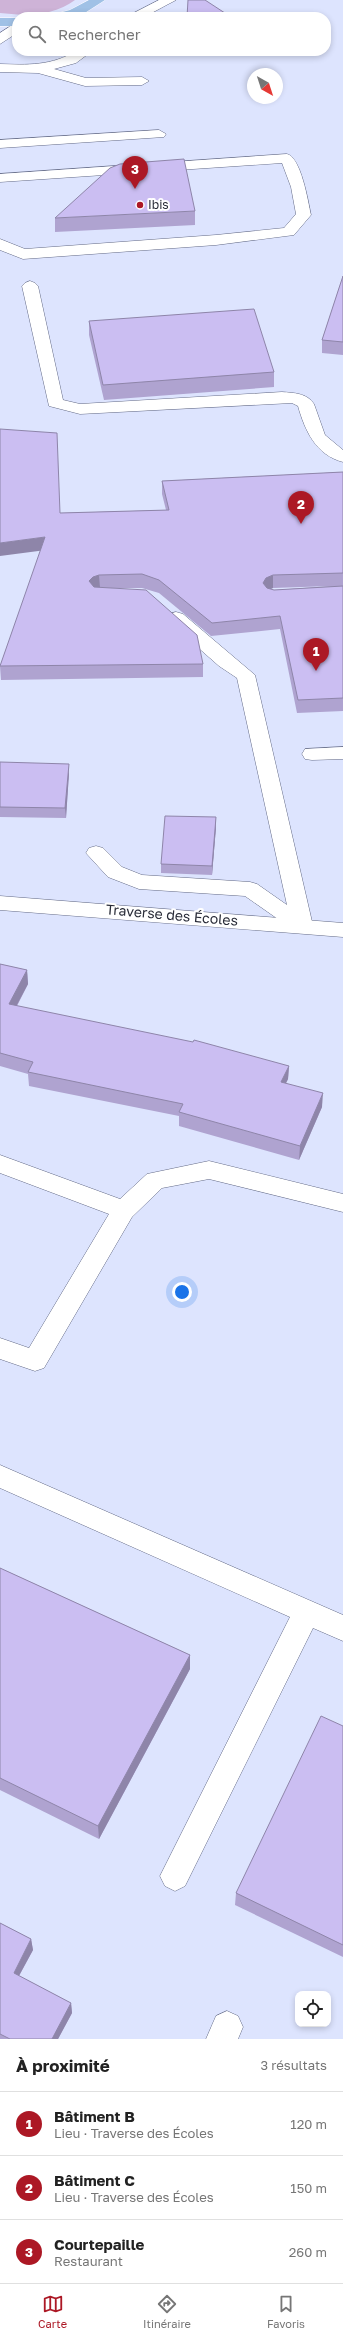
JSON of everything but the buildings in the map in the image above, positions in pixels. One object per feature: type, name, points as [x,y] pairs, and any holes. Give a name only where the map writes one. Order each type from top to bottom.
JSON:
[{"type":"main road","points":[[78,12],[99,0]]},
{"type":"main road","points":[[0,22],[12,22]]},
{"type":"street","points":[[144,12],[170,0]]},
{"type":"street","points":[[0,40],[12,30]]},
{"type":"street","points":[[39,69],[71,60],[77,56]]},
{"type":"street","points":[[0,68],[39,69],[85,82],[142,81]]},
{"type":"street","points":[[0,144],[159,134]]},
{"type":"street","points":[[0,178],[287,158],[298,187],[304,215],[289,232],[216,240],[23,254],[0,244]]},
{"type":"street","points":[[30,286],[55,403],[80,409],[282,397],[296,398],[306,404],[314,433],[331,451],[343,457]]},
{"type":"street","points":[[164,608],[226,662],[246,675],[302,926]]},
{"type":"street","points":[[312,754],[343,752]]},
{"type":"street","points":[[96,853],[115,872],[139,882],[222,886],[250,889],[302,926]]},
{"type":"street","name":"Traverse des Écoles","points":[[0,903],[343,930]]},
{"type":"street","points":[[0,1164],[124,1210]]},
{"type":"street","points":[[0,1348],[35,1361],[124,1210],[155,1180],[208,1170],[343,1203]]},
{"type":"street","points":[[0,1476],[306,1613],[343,1628]]},
{"type":"street","points":[[175,1876],[306,1613]]},
{"type":"shaded area","points":[[0,0],[75,0],[49,12],[0,13]]},
{"type":"place","name":"Courtepaille","points":[[135,189]]},
{"type":"place","name":"Ibis","points":[[140,205]]},
{"type":"place","name":"Bâtiment C","points":[[301,524]]},
{"type":"place","name":"Bâtiment B","points":[[316,671]]}]
